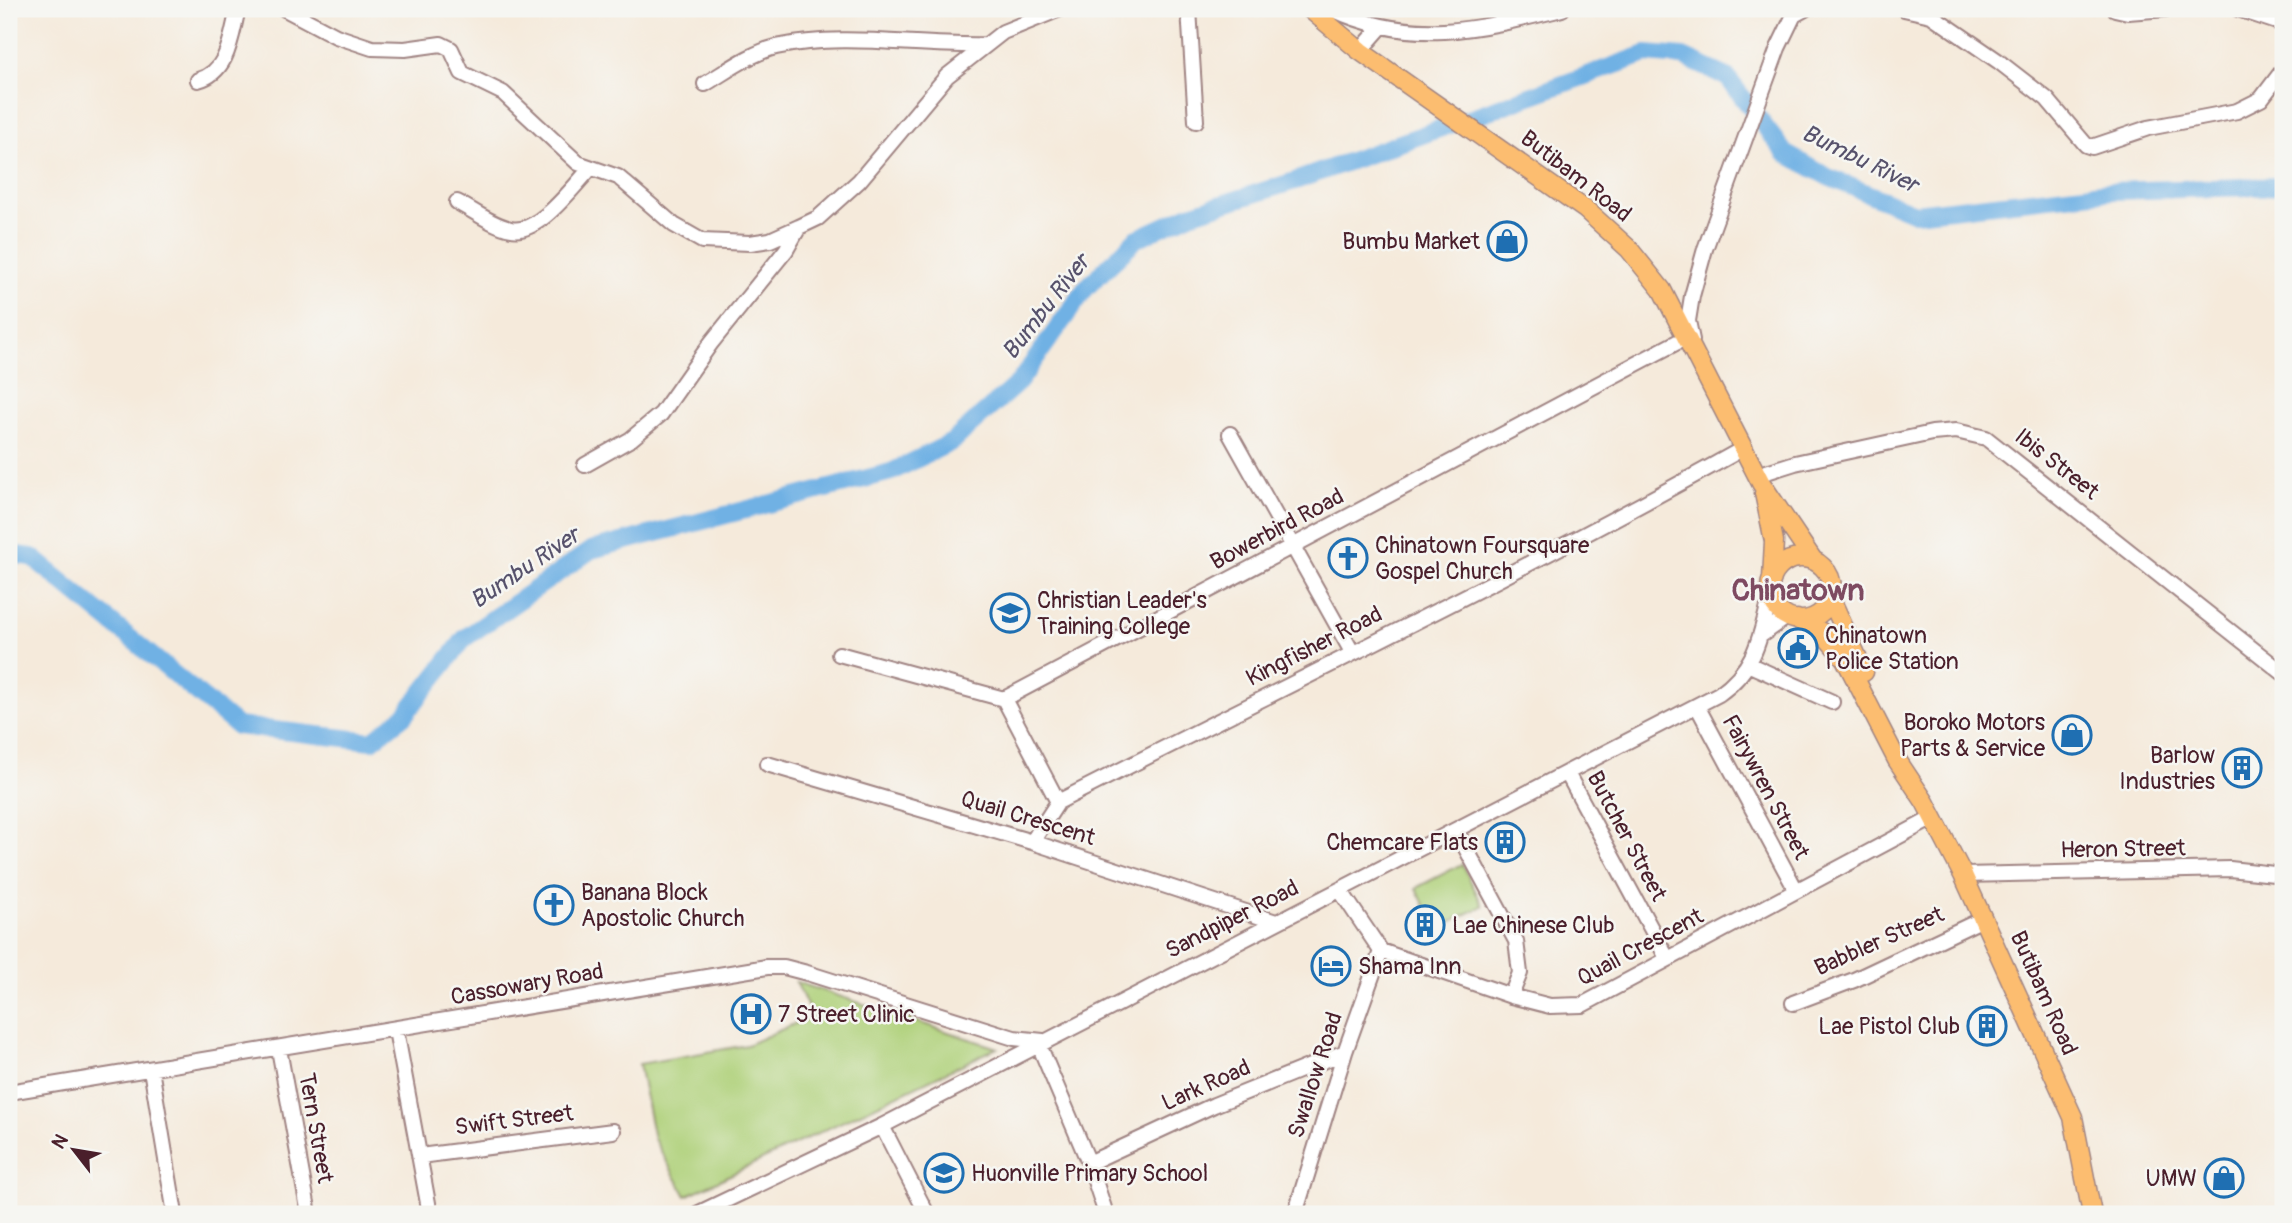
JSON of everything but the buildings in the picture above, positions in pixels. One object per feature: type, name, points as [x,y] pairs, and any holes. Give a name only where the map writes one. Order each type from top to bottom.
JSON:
[{"type":"main road","name":"Butibam Road","points":[[1310,9],[1360,51],[1586,210],[1629,249],[1662,290],[1759,479],[1813,560]]},
{"type":"main road","name":"Butibam Road","points":[[1759,479],[1774,541],[1771,586]]},
{"type":"main road","points":[[1801,558],[1813,560],[1824,567],[1831,579],[1830,599],[1816,616],[1792,618],[1779,611],[1771,586],[1778,568],[1789,561],[1801,558]]},
{"type":"main road","name":"Butibam Road","points":[[1830,599],[1909,762],[1924,802]]},
{"type":"main road","name":"Butibam Road","points":[[1792,618],[1823,633],[1845,659],[1897,760],[1924,802],[1963,875],[2073,1117],[2092,1214]]},
{"type":"street","points":[[198,80],[211,76],[223,63],[238,9]]},
{"type":"street","points":[[285,9],[336,36],[372,48],[405,49],[441,44],[451,49],[462,73],[503,93],[578,163],[618,177],[674,225],[702,241],[750,243],[770,240],[818,218],[859,180],[947,76],[986,45],[1030,18],[1060,9]]},
{"type":"street","points":[[1189,9],[1196,121]]},
{"type":"street","points":[[1332,9],[1357,20],[1382,26],[1430,32],[1473,30],[1526,13],[1562,9]]},
{"type":"street","points":[[1904,9],[1931,15],[1998,61],[2046,99],[2086,145],[2092,147],[2148,128],[2237,111],[2261,99],[2283,70]]},
{"type":"street","points":[[2115,9],[2128,12],[2166,9]]},
{"type":"street","points":[[2242,9],[2283,24]]},
{"type":"street","points":[[1696,358],[1688,321],[1705,249],[1778,48],[1796,11]]},
{"type":"street","points":[[1360,51],[1382,26]]},
{"type":"street","points":[[705,84],[748,59],[775,48],[838,39],[934,47],[986,45]]},
{"type":"street","points":[[457,202],[499,225],[514,230],[525,228],[546,216],[590,169]]},
{"type":"street","points":[[585,465],[631,439],[661,414],[711,343],[786,250],[799,227]]},
{"type":"street","name":"Bowerbird Road","points":[[1003,699],[1685,338]]},
{"type":"street","name":"Ibis Street","points":[[1759,479],[1795,463],[1932,433],[1956,431],[1986,438],[2283,673]]},
{"type":"street","points":[[1230,434],[1352,652]]},
{"type":"street","name":"Kingfisher Road","points":[[1032,842],[1058,802],[1352,652],[1564,548],[1744,448]]},
{"type":"street","name":"Sandpiper Road","points":[[697,1214],[882,1126],[1273,922],[1697,706],[1729,687],[1751,665],[1771,586]]},
{"type":"street","points":[[1760,636],[1792,618]]},
{"type":"street","points":[[839,654],[1003,699],[1058,802]]},
{"type":"street","points":[[1751,665],[1832,702]]},
{"type":"street","name":"Fairywren Street","points":[[1697,706],[1796,890]]},
{"type":"street","name":"Quail Crescent","points":[[767,764],[1032,842],[1273,922]]},
{"type":"street","name":"Butcher Street","points":[[1567,773],[1667,958]]},
{"type":"street","name":"Quail Crescent","points":[[1381,951],[1511,996],[1550,1006],[1582,1005],[1933,818]]},
{"type":"street","points":[[1456,830],[1516,941],[1521,973],[1511,996]]},
{"type":"street","name":"Heron Street","points":[[1963,875],[2230,869],[2283,875]]},
{"type":"street","points":[[1340,890],[1381,951]]},
{"type":"street","name":"Babbler Street","points":[[1793,1003],[1854,980],[1983,919]]},
{"type":"street","name":"Swallow Road","points":[[1295,1214],[1345,1052],[1381,951]]},
{"type":"street","name":"Cassowary Road","points":[[9,1092],[784,967],[1013,1038],[1042,1043]]},
{"type":"street","points":[[396,1030],[430,1214]]},
{"type":"street","points":[[1042,1043],[1106,1214]]},
{"type":"street","name":"Tern Street","points":[[279,1049],[309,1214]]},
{"type":"street","name":"Lark Road","points":[[1089,1163],[1238,1095],[1345,1052]]},
{"type":"street","points":[[151,1069],[175,1214]]},
{"type":"street","points":[[882,1126],[928,1214]]},
{"type":"street","name":"Swift Street","points":[[420,1156],[613,1131]]},
{"type":"green space","points":[[1462,864],[1483,906],[1436,929],[1416,888]]},
{"type":"green space","points":[[796,982],[997,1048],[686,1196],[654,1139],[639,1064],[747,1045],[812,1016]]},
{"type":"waterway","name":"Bumbu River","points":[[9,554],[32,557],[237,726],[372,741],[404,716],[465,638],[591,550],[891,472],[952,442],[1019,382],[1086,288],[1136,239],[1190,214],[1295,181],[1646,54],[1683,57],[1727,77],[1785,153],[1828,177],[1915,213],[2111,191],[2283,186]]},
{"type":"place","name":"Bumbu Market","points":[[1507,241]]},
{"type":"place","name":"Chinatown Foursquare Gospel Church","points":[[1348,558]]},
{"type":"place","name":"Christian Leader's Training College","points":[[1010,613]]},
{"type":"place","name":"Chinatown Police Station","points":[[1798,648]]},
{"type":"place","name":"Boroko Motors Parts & Service","points":[[2072,735]]},
{"type":"place","name":"Barlow Industries","points":[[2242,768]]},
{"type":"place","name":"Chemcare Flats","points":[[1505,842]]},
{"type":"place","name":"Banana Block Apostolic Church","points":[[554,905]]},
{"type":"place","name":"Lae Chinese Club","points":[[1425,925]]},
{"type":"place","name":"Shama Inn","points":[[1331,966]]},
{"type":"place","name":"7 Street Clinic","points":[[751,1014]]},
{"type":"place","name":"Lae Pistol Club","points":[[1987,1026]]},
{"type":"place","name":"Huonville Primary School","points":[[944,1173]]},
{"type":"place","name":"UMW","points":[[2224,1178]]},
{"type":"district","name":"Chinatown","points":[[1798,590]]}]
